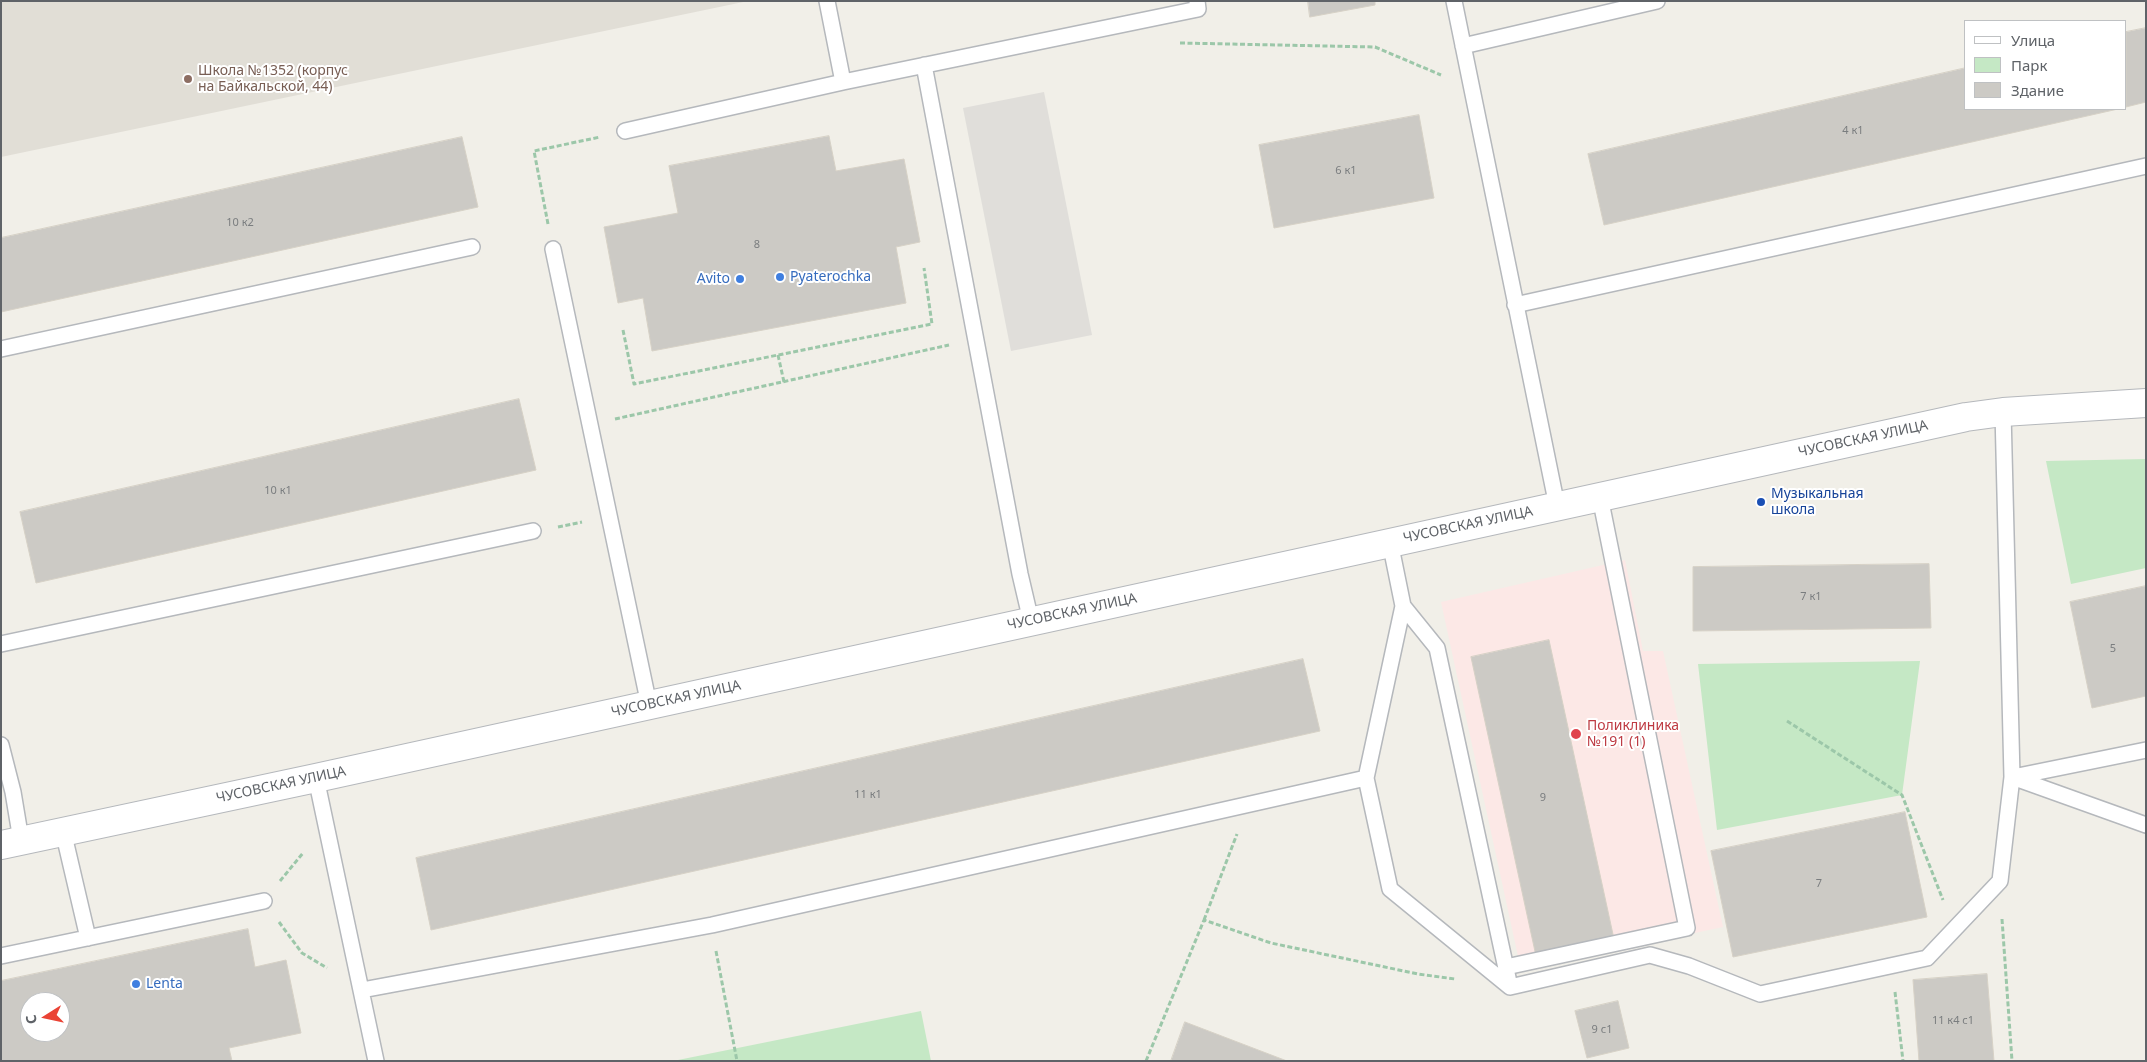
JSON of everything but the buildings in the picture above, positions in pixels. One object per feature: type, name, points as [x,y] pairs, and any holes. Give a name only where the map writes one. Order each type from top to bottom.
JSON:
[{"type":"street","name":"ЧУСОВСКАЯ УЛИЦА","points":[[11,842],[316,778],[1031,620],[1966,417],[2002,412],[2146,402]]},
{"type":"lane","points":[[827,1],[843,82]]},
{"type":"lane","points":[[625,132],[843,82],[1198,9],[1196,1]]},
{"type":"lane","points":[[1454,1],[1556,506]]},
{"type":"lane","points":[[1462,46],[1657,1]]},
{"type":"lane","points":[[924,65],[1031,620]]},
{"type":"lane","points":[[1515,305],[2146,166]]},
{"type":"lane","points":[[1,349],[472,247]]},
{"type":"lane","points":[[553,249],[649,705]]},
{"type":"lane","points":[[1510,987],[1650,955],[1689,966],[1760,994],[1927,958],[2000,881],[2012,777],[2002,412]]},
{"type":"lane","points":[[1506,967],[1687,928],[1600,497]]},
{"type":"lane","points":[[1,644],[533,531]]},
{"type":"lane","points":[[1390,542],[1403,606],[1366,778],[1390,889],[1510,987]]},
{"type":"lane","points":[[1403,606],[1438,648],[1510,987]]},
{"type":"lane","points":[[1,745],[13,792],[11,842]]},
{"type":"lane","points":[[2012,777],[2146,750]]},
{"type":"lane","points":[[2012,777],[2146,825]]},
{"type":"lane","points":[[316,778],[376,1061]]},
{"type":"lane","points":[[362,990],[712,925],[1366,778]]},
{"type":"lane","points":[[63,832],[88,938]]},
{"type":"lane","points":[[1,956],[264,901]]},
{"type":"path","points":[[1178,43],[1375,47],[1471,88]]},
{"type":"path","points":[[553,249],[534,151],[625,132]]},
{"type":"path","points":[[623,330],[634,384],[932,324],[924,268]]},
{"type":"path","points":[[589,425],[976,339]]},
{"type":"path","points":[[778,355],[784,382]]},
{"type":"path","points":[[533,531],[608,517]]},
{"type":"path","points":[[1787,721],[1902,795],[1955,928]]},
{"type":"path","points":[[1146,1061],[1204,920],[1248,804]]},
{"type":"path","points":[[326,826],[264,901],[302,953],[362,990]]},
{"type":"path","points":[[2000,881],[2012,1061]]},
{"type":"path","points":[[1204,920],[1271,943],[1418,974],[1510,987]]},
{"type":"path","points":[[712,925],[737,1061]]},
{"type":"path","points":[[1892,965],[1903,1061]]},
{"type":"shaded area","name":"Школа №1352 (корпус на Байкальской, 44)","points":[[1,1],[748,1],[1,157]]},
{"type":"shaded area","points":[[1044,92],[1092,335],[1011,351],[963,108]]},
{"type":"shaded area","name":"Поликлиника №191 (1)","points":[[1625,560],[1643,651],[1663,651],[1723,927],[1521,970],[1441,602]]},
{"type":"green space","points":[[2146,459],[2146,568],[2071,584],[2046,461]]},
{"type":"green space","points":[[1920,661],[1902,795],[1717,830],[1698,664]]},
{"type":"green space","points":[[921,1011],[931,1061],[673,1061]]},
{"type":"place","name":"Школа №1352 (корпус на Байкальской, 44)","points":[[188,79]]},
{"type":"place","name":"Pyaterochka","points":[[780,277]]},
{"type":"place","name":"Avito","points":[[740,279]]},
{"type":"place","name":"Музыкальная школа","points":[[1761,502]]},
{"type":"place","name":"Поликлиника №191 (1)","points":[[1576,734]]},
{"type":"place","name":"Lenta","points":[[136,984]]}]
